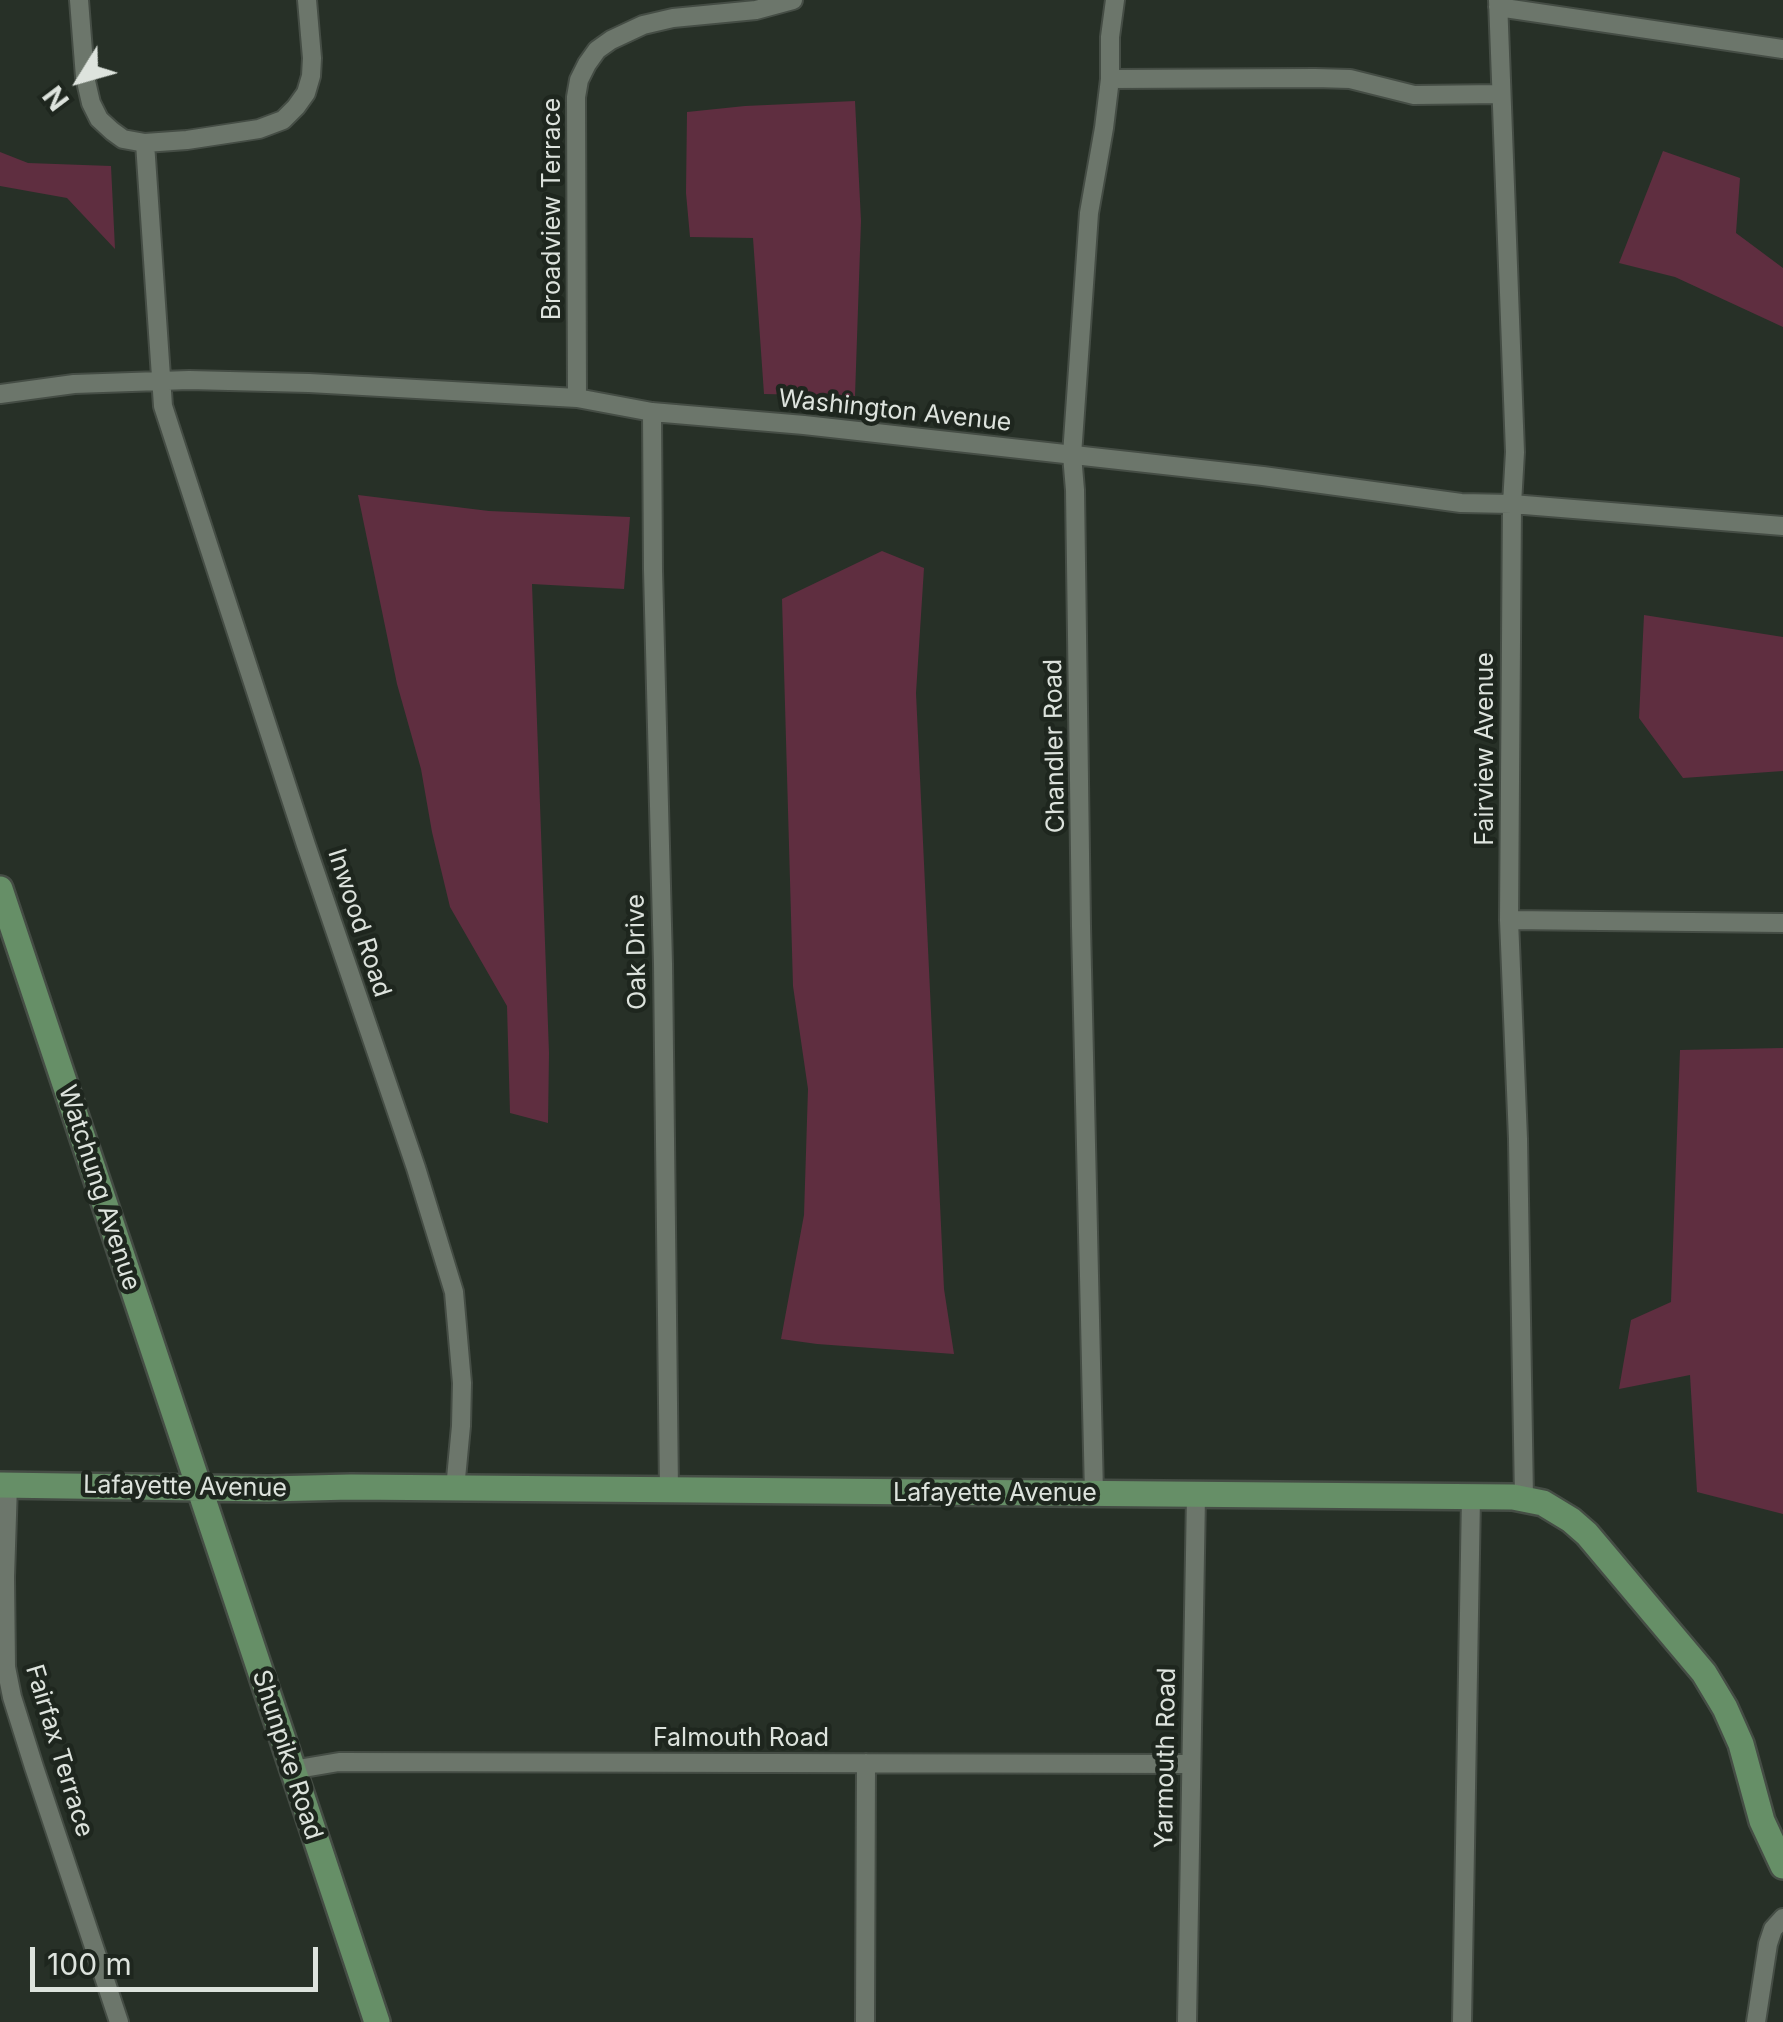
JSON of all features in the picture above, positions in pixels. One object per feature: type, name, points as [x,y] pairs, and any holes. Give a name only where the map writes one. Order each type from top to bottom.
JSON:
[{"type":"street","points":[[79,0],[91,104],[112,131],[124,139],[145,143],[259,129],[283,120],[306,93],[311,76],[307,0]]},
{"type":"street","name":"Broadview Terrace","points":[[576,398],[576,98],[586,64],[611,40],[643,25],[756,10],[793,0]]},
{"type":"street","name":"Chandler Road","points":[[1094,1494],[1072,455],[1088,213],[1104,128],[1116,0]]},
{"type":"street","points":[[1498,4],[1783,49]]},
{"type":"street","name":"Fairview Avenue","points":[[1498,4],[1514,452],[1509,920],[1518,1139],[1524,1499]]},
{"type":"street","points":[[1110,79],[1315,78],[1350,80],[1414,95],[1501,94]]},
{"type":"street","name":"Inwood Road","points":[[145,143],[163,406],[454,1292],[462,1382],[455,1489]]},
{"type":"street","name":"Washington Avenue","points":[[0,394],[74,384],[160,381],[309,383],[576,398],[652,412],[1263,476],[1461,503],[1783,526]]},
{"type":"street","name":"Oak Drive","points":[[652,412],[668,1490]]},
{"type":"street","name":"Watchung Avenue","points":[[0,889],[198,1488]]},
{"type":"street","points":[[1509,920],[1783,923]]},
{"type":"street","name":"Lafayette Avenue","points":[[4,1485],[1524,1499],[1558,1510],[1587,1534],[1704,1672],[1741,1744],[1762,1820],[1783,1866]]},
{"type":"street","name":"Fairfax Terrace","points":[[4,1485],[6,1667],[12,1697],[119,2022]]},
{"type":"street","name":"Shunpike Road","points":[[198,1488],[377,2022]]},
{"type":"street","name":"Yarmouth Road","points":[[1187,2022],[1196,1495]]},
{"type":"street","points":[[1462,2022],[1471,1496]]},
{"type":"street","name":"Falmouth Road","points":[[292,1770],[339,1762],[1191,1764]]},
{"type":"street","points":[[864,2022],[866,1764]]},
{"type":"street","points":[[1756,2022],[1768,1944],[1773,1929],[1783,1918]]},
{"type":"shaded area","points":[[855,101],[861,221],[855,396],[764,394],[753,238],[690,237],[687,112]]},
{"type":"shaded area","points":[[1663,151],[1740,178],[1736,233],[1783,268],[1783,327],[1675,277],[1619,263]]},
{"type":"shaded area","points":[[0,152],[28,163],[111,166],[115,249],[67,198],[0,186]]},
{"type":"shaded area","points":[[358,495],[489,511],[630,517],[624,589],[532,584],[549,1053],[548,1123],[510,1113],[507,1006],[450,907],[421,769],[397,684]]},
{"type":"shaded area","points":[[882,551],[924,568],[916,693],[944,1289],[954,1354],[781,1339],[804,1215],[808,1089],[793,986],[782,599]]},
{"type":"shaded area","points":[[1644,615],[1783,637],[1783,771],[1683,778],[1639,718]]},
{"type":"shaded area","points":[[1783,1048],[1783,1514],[1697,1492],[1690,1375],[1619,1389],[1631,1320],[1671,1302],[1680,1050]]}]
